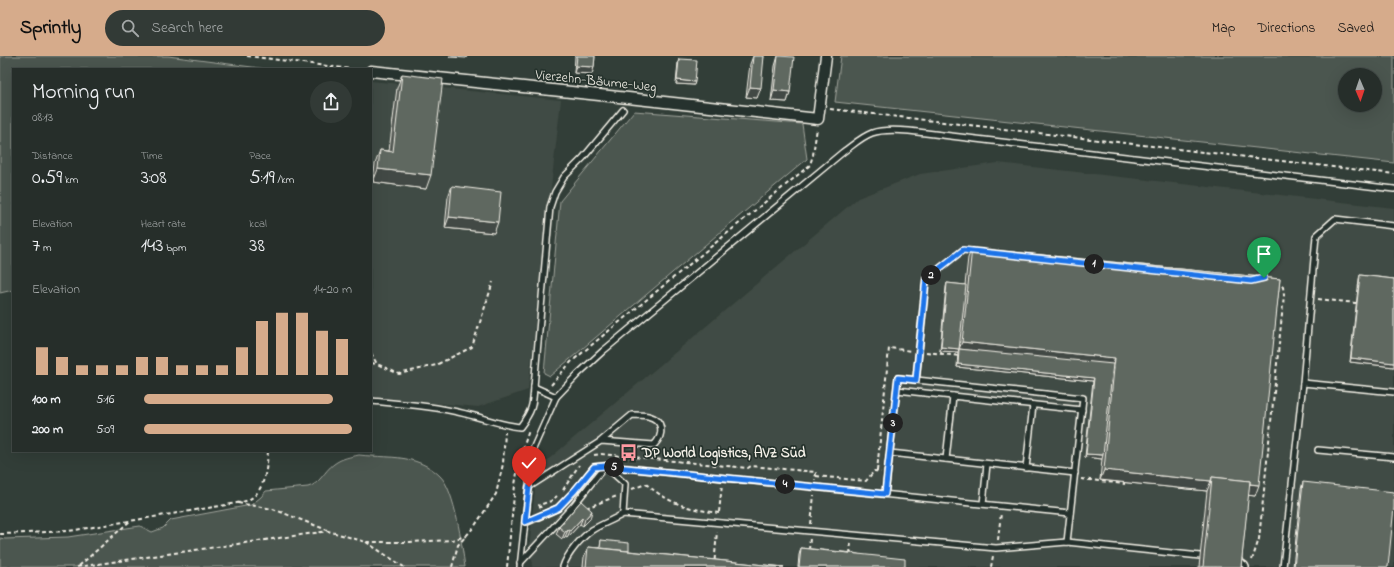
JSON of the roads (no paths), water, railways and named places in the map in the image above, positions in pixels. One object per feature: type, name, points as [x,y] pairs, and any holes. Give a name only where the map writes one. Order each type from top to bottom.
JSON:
[{"type":"street","name":"Vierzehn-Bäume-Weg","points":[[372,71],[818,119],[826,56]]},
{"type":"lane","points":[[372,401],[438,408],[505,425],[520,427],[529,415],[533,402],[550,207],[555,192],[564,176],[583,158],[623,110]]},
{"type":"lane","points":[[520,565],[533,449],[556,397],[603,351],[843,152],[872,133],[888,130],[909,131],[1394,189]]},
{"type":"lane","points":[[1283,567],[1303,383],[1316,236],[1335,219],[1394,226]]},
{"type":"lane","points":[[916,380],[926,279]]},
{"type":"lane","points":[[885,494],[898,378],[1083,398],[1067,542]]},
{"type":"lane","points":[[1303,383],[1394,392]]},
{"type":"lane","points":[[534,386],[556,397]]},
{"type":"lane","points":[[897,390],[1082,410]]},
{"type":"lane","points":[[946,459],[953,396]]},
{"type":"lane","points":[[1026,468],[1033,405]]},
{"type":"lane","points":[[529,487],[601,441],[632,415],[649,416],[659,423],[661,429],[661,435],[654,445],[601,441]]},
{"type":"lane","points":[[1318,450],[1394,457]]},
{"type":"lane","points":[[890,453],[1026,468],[1074,476]]},
{"type":"lane","points":[[983,504],[987,464]]},
{"type":"lane","points":[[525,522],[558,508],[594,467],[606,466],[1070,513]]},
{"type":"lane","points":[[606,466],[625,484],[623,514]]},
{"type":"lane","points":[[520,565],[606,466]]},
{"type":"lane","points":[[563,567],[565,560],[574,547],[592,531],[623,514],[996,548],[1067,542],[1200,556]]},
{"type":"lane","points":[[1238,560],[1245,564],[1246,567]]},
{"type":"place","name":"DP World Logistics, AVZ Süd","points":[[629,452]]}]
